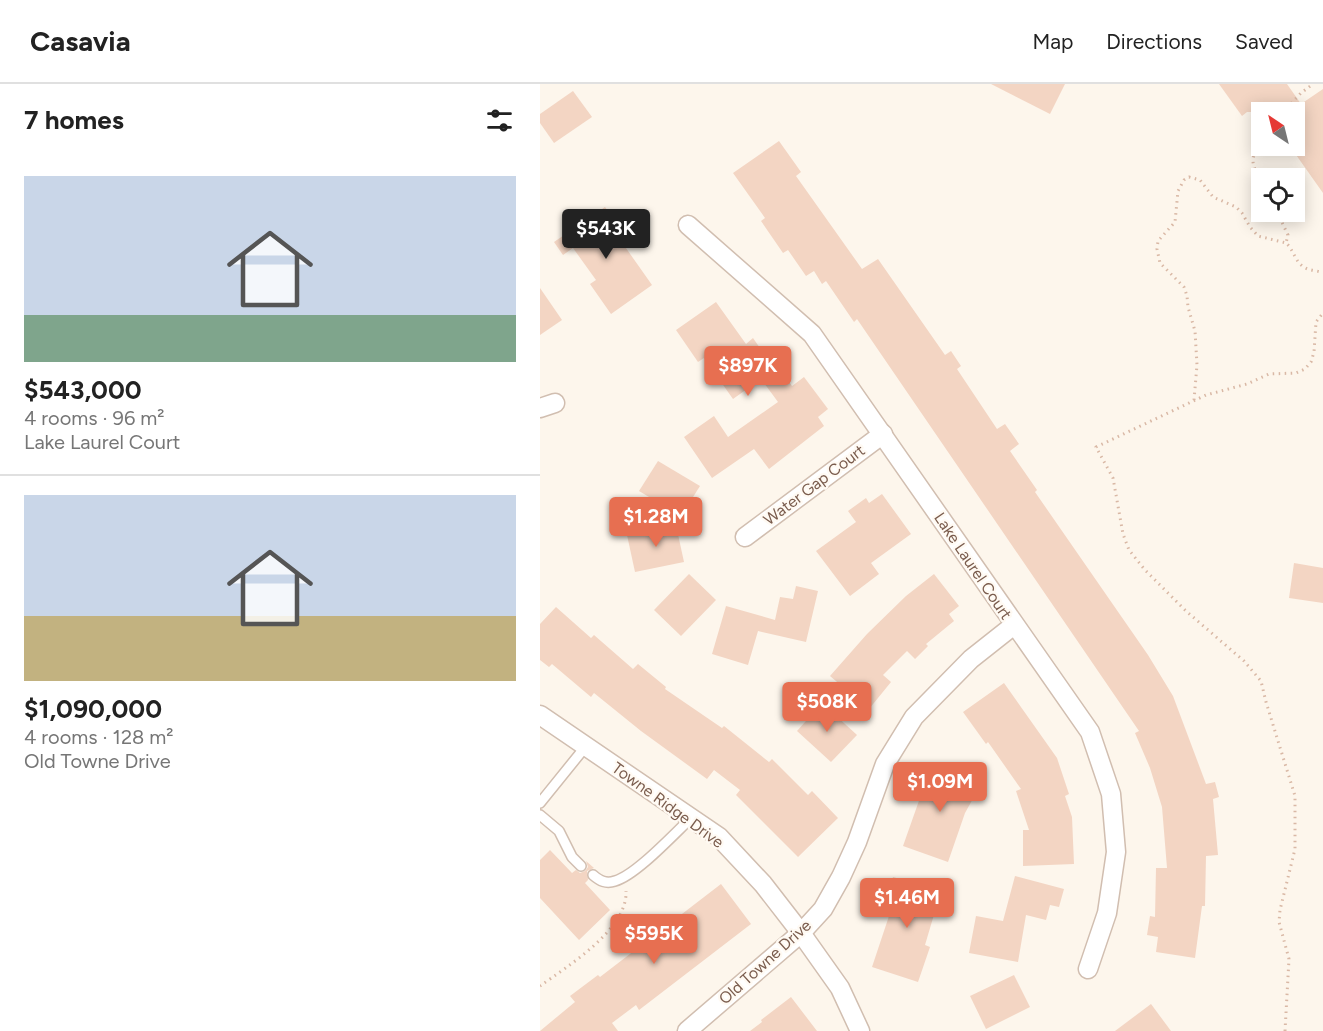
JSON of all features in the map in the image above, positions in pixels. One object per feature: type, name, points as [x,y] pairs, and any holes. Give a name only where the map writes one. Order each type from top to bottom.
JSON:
[{"type":"street","name":"Lake Laurel Court","points":[[688,225],[812,334],[1090,732],[1111,794],[1116,852],[1107,914],[1088,969]]},
{"type":"street","name":"Water Gap Court","points":[[745,537],[883,434]]},
{"type":"street","name":"Old Towne Drive","points":[[687,1031],[801,933],[823,909],[857,842],[885,764],[914,717],[971,659],[1014,625]]},
{"type":"street","name":"Towne Ridge Drive","points":[[540,715],[719,837],[763,884],[801,933],[840,988],[860,1031]]},
{"type":"lane","points":[[540,802],[586,746]]},
{"type":"lane","points":[[540,815],[559,831],[572,857],[581,866]]},
{"type":"lane","points":[[593,875],[601,882],[613,882],[630,874],[691,818]]},
{"type":"path","points":[[1291,102],[1313,84]]},
{"type":"path","points":[[1194,400],[1197,365],[1195,331],[1187,296],[1184,287],[1161,263],[1157,249],[1158,241],[1174,222],[1180,185],[1189,177],[1200,180],[1213,197],[1236,207],[1258,236],[1286,243],[1301,266],[1323,273]]},
{"type":"path","points":[[1282,222],[1288,235],[1286,243]]},
{"type":"path","points":[[1285,1031],[1289,959],[1279,922],[1295,849],[1295,796],[1261,681],[1244,661],[1186,611],[1145,570],[1129,550],[1123,534],[1113,478],[1096,447],[1194,400],[1247,384],[1269,374],[1296,373],[1305,369],[1311,362],[1314,352],[1316,321],[1323,313]]},
{"type":"path","points":[[540,986],[570,965],[603,937],[615,922],[623,911],[627,893],[623,878]]},
{"type":"building","points":[[991,84],[1065,84],[1050,114]]},
{"type":"building","points":[[1219,84],[1287,84],[1300,102],[1251,102],[1251,112],[1242,116]]},
{"type":"building","points":[[1323,89],[1323,193],[1297,156],[1305,156],[1304,102]]},
{"type":"building","points":[[573,91],[592,117],[554,143],[540,123],[540,114]]},
{"type":"building","points":[[779,141],[801,172],[796,176],[862,269],[878,259],[945,355],[951,351],[961,366],[957,369],[997,429],[1005,424],[1019,444],[1010,451],[1037,490],[1035,492],[1148,655],[1173,696],[1206,784],[1215,782],[1219,797],[1213,799],[1218,855],[1206,856],[1205,906],[1202,906],[1195,958],[1156,952],[1158,937],[1147,935],[1150,916],[1155,917],[1156,868],[1167,868],[1162,807],[1150,768],[1135,733],[1139,731],[857,319],[854,322],[826,281],[822,284],[814,271],[806,276],[788,250],[783,253],[761,221],[765,218],[733,173]]},
{"type":"building","points":[[605,207],[626,237],[621,241],[652,285],[611,314],[590,284],[596,280],[573,248],[563,255],[554,242]]},
{"type":"building","points":[[540,288],[562,320],[540,335]]},
{"type":"building","points":[[716,302],[746,344],[753,338],[762,351],[766,349],[792,386],[804,377],[828,409],[818,417],[824,426],[769,469],[754,449],[712,478],[684,437],[714,416],[728,437],[778,402],[761,379],[733,399],[704,358],[698,362],[676,330]]},
{"type":"building","points":[[658,461],[700,486],[681,516],[639,491]]},
{"type":"building","points":[[882,494],[911,534],[871,563],[879,574],[850,596],[816,551],[856,522],[848,511],[866,498],[869,503]]},
{"type":"building","points":[[676,525],[684,562],[635,572],[627,535]]},
{"type":"building","points":[[1294,563],[1323,568],[1323,603],[1289,598]]},
{"type":"building","points":[[689,574],[716,600],[681,636],[654,610]]},
{"type":"building","points":[[934,574],[959,606],[949,614],[954,621],[926,644],[928,646],[915,659],[907,651],[883,675],[891,682],[869,709],[830,676],[867,634],[906,596]]},
{"type":"building","points":[[796,586],[818,591],[806,642],[758,631],[748,665],[712,654],[726,606],[775,620],[780,597],[793,599]]},
{"type":"building","points":[[556,607],[591,638],[594,635],[633,669],[638,664],[666,687],[665,689],[722,728],[724,726],[769,762],[772,759],[808,795],[812,791],[838,818],[798,857],[736,795],[740,790],[714,770],[707,779],[594,693],[591,697],[552,664],[549,667],[540,660],[540,624]]},
{"type":"building","points":[[1004,683],[1057,758],[1069,794],[1065,796],[1072,817],[1074,864],[1023,866],[1023,830],[1029,830],[1016,791],[1021,789],[988,742],[986,744],[963,712]]},
{"type":"building","points":[[822,703],[857,735],[831,762],[797,731]]},
{"type":"building","points":[[938,762],[980,786],[965,813],[948,862],[903,846],[921,795],[919,794]]},
{"type":"building","points":[[550,850],[572,873],[576,870],[580,873],[585,871],[588,867],[586,861],[594,868],[587,871],[588,880],[585,883],[610,910],[579,940],[540,898],[540,860]]},
{"type":"building","points":[[1015,876],[1064,889],[1059,907],[1050,905],[1046,920],[1026,915],[1018,962],[969,953],[976,916],[1003,921]]},
{"type":"building","points":[[893,877],[941,891],[925,945],[930,947],[918,982],[872,967],[890,913],[883,911]]},
{"type":"building","points":[[721,884],[751,924],[639,1010],[636,1005],[612,1023],[618,1031],[540,1031],[575,1002],[570,996],[598,975],[600,977]]},
{"type":"building","points":[[1014,975],[1030,1007],[986,1029],[970,996]]},
{"type":"building","points":[[791,997],[817,1031],[750,1031],[762,1022],[761,1020]]},
{"type":"building","points":[[1151,1004],[1171,1031],[1115,1031]]}]
